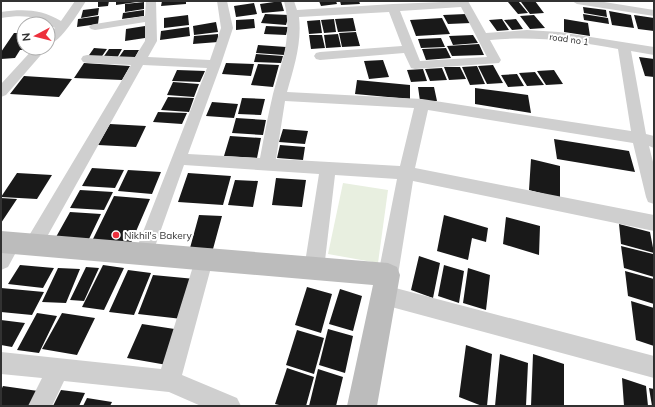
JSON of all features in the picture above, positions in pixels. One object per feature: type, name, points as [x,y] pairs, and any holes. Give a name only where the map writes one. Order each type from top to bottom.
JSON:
[{"type":"street","points":[[1,14],[10,1]]},
{"type":"street","points":[[56,33],[81,1]]},
{"type":"street","points":[[12,248],[139,62],[151,41],[151,1]]},
{"type":"street","points":[[143,255],[215,64],[227,28],[222,1]]},
{"type":"street","points":[[267,164],[280,96],[294,42],[294,14],[289,1]]},
{"type":"street","points":[[577,1],[654,13]]},
{"type":"street","points":[[294,14],[393,7],[464,2],[495,60],[415,65],[393,7]]},
{"type":"street","points":[[1,14],[22,12],[39,14],[62,27]]},
{"type":"street","points":[[95,27],[151,18]]},
{"type":"street","name":"road no 1","points":[[484,37],[514,34],[538,34],[654,51]]},
{"type":"street","points":[[624,47],[638,124],[638,138],[654,197]]},
{"type":"street","points":[[320,56],[409,49]]},
{"type":"street","points":[[1,92],[34,56]]},
{"type":"street","points":[[87,59],[215,64]]},
{"type":"street","points":[[1,72],[18,73]]},
{"type":"street","points":[[280,96],[422,104],[638,138],[654,142]]},
{"type":"street","points":[[362,406],[406,173],[422,104]]},
{"type":"street","points":[[178,159],[406,173],[654,223]]},
{"type":"street","points":[[314,269],[328,168]]},
{"type":"street","points":[[12,248],[143,255],[314,269],[386,284],[654,367]]},
{"type":"street","points":[[169,381],[204,260]]},
{"type":"street","points":[[1,363],[169,381],[229,406]]},
{"type":"street","points":[[40,406],[58,369]]},
{"type":"green space","points":[[343,183],[388,190],[378,263],[328,254]]},
{"type":"building","points":[[98,1],[109,1],[108,6],[98,7]]},
{"type":"building","points":[[116,1],[137,1],[137,2],[116,5]]},
{"type":"building","points":[[162,1],[186,1],[186,4],[161,6]]},
{"type":"building","points":[[281,1],[284,11],[262,13],[260,4]]},
{"type":"building","points":[[319,1],[336,1],[337,4],[321,6]]},
{"type":"building","points":[[340,1],[359,1],[360,4],[341,5]]},
{"type":"building","points":[[518,1],[528,13],[518,14],[508,2]]},
{"type":"building","points":[[535,1],[544,13],[530,14],[521,2]]},
{"type":"building","points":[[144,2],[144,9],[125,12],[125,4]]},
{"type":"building","points":[[254,3],[257,14],[236,17],[234,6]]},
{"type":"building","points":[[583,7],[606,10],[607,17],[584,13]]},
{"type":"building","points":[[99,8],[98,15],[81,18],[83,10]]},
{"type":"building","points":[[144,10],[144,16],[122,19],[123,13]]},
{"type":"building","points":[[609,11],[631,15],[634,28],[612,25]]},
{"type":"building","points":[[265,14],[289,15],[286,25],[261,23]]},
{"type":"building","points":[[466,14],[471,23],[448,24],[443,15]]},
{"type":"building","points":[[583,14],[608,18],[609,24],[584,20]]},
{"type":"building","points":[[188,15],[189,25],[164,28],[164,18]]},
{"type":"building","points":[[534,15],[545,28],[530,29],[520,16]]},
{"type":"building","points":[[634,15],[654,18],[654,31],[638,29]]},
{"type":"building","points":[[99,16],[98,24],[77,27],[78,19]]},
{"type":"building","points":[[353,18],[356,31],[338,32],[335,19]]},
{"type":"building","points":[[442,18],[450,34],[416,36],[410,20]]},
{"type":"building","points":[[254,19],[255,28],[236,30],[236,20]]},
{"type":"building","points":[[334,19],[336,32],[324,33],[321,20]]},
{"type":"building","points":[[502,19],[509,30],[497,31],[489,20]]},
{"type":"building","points":[[516,19],[523,29],[512,30],[504,20]]},
{"type":"building","points":[[564,19],[588,23],[590,36],[564,32]]},
{"type":"building","points":[[320,20],[322,33],[309,34],[307,21]]},
{"type":"building","points":[[216,22],[218,32],[194,35],[193,26]]},
{"type":"building","points":[[145,26],[145,38],[125,41],[126,29]]},
{"type":"building","points":[[266,26],[288,27],[286,35],[264,34]]},
{"type":"building","points":[[189,27],[190,36],[160,40],[161,31]]},
{"type":"building","points":[[356,32],[360,46],[342,47],[339,33]]},
{"type":"building","points":[[14,33],[16,33],[15,58],[1,59],[1,52]]},
{"type":"building","points":[[218,34],[218,42],[193,44],[194,36]]},
{"type":"building","points":[[338,34],[341,47],[326,48],[324,35]]},
{"type":"building","points":[[309,35],[322,35],[325,48],[311,49]]},
{"type":"building","points":[[473,35],[478,43],[453,45],[449,36]]},
{"type":"building","points":[[441,38],[445,47],[421,48],[418,39]]},
{"type":"building","points":[[479,44],[484,55],[452,56],[447,46]]},
{"type":"building","points":[[258,45],[286,47],[284,55],[256,53]]},
{"type":"building","points":[[94,48],[107,49],[100,59],[87,58]]},
{"type":"building","points":[[446,48],[451,58],[426,60],[422,49]]},
{"type":"building","points":[[109,49],[122,49],[116,60],[102,59]]},
{"type":"building","points":[[124,50],[139,50],[133,61],[117,60]]},
{"type":"building","points":[[256,54],[283,56],[281,63],[254,62]]},
{"type":"building","points":[[639,57],[654,59],[654,77],[645,76]]},
{"type":"building","points":[[383,60],[389,77],[369,79],[364,61]]},
{"type":"building","points":[[84,63],[130,66],[122,80],[74,78]]},
{"type":"building","points":[[226,63],[254,64],[251,76],[222,74]]},
{"type":"building","points":[[258,64],[279,65],[273,87],[251,85]]},
{"type":"building","points":[[493,65],[503,83],[487,84],[478,66]]},
{"type":"building","points":[[477,66],[485,84],[470,85],[462,67]]},
{"type":"building","points":[[444,67],[460,67],[466,79],[449,80]]},
{"type":"building","points":[[442,68],[447,80],[430,81],[425,69]]},
{"type":"building","points":[[423,69],[427,81],[411,82],[407,70]]},
{"type":"building","points":[[177,70],[205,71],[200,82],[172,81]]},
{"type":"building","points":[[554,70],[563,84],[546,85],[537,71]]},
{"type":"building","points":[[535,72],[544,85],[527,86],[519,73]]},
{"type":"building","points":[[517,74],[524,86],[508,87],[501,75]]},
{"type":"building","points":[[24,76],[72,79],[59,97],[10,94]]},
{"type":"building","points":[[357,80],[410,85],[410,99],[355,94]]},
{"type":"building","points":[[173,82],[199,84],[194,97],[167,95]]},
{"type":"building","points":[[418,87],[434,87],[437,101],[420,101]]},
{"type":"building","points":[[475,88],[528,95],[531,113],[475,104]]},
{"type":"building","points":[[168,97],[194,98],[189,112],[161,110]]},
{"type":"building","points":[[242,98],[265,99],[261,115],[238,114]]},
{"type":"building","points":[[212,102],[238,104],[234,118],[206,116]]},
{"type":"building","points":[[158,112],[187,113],[182,124],[153,122]]},
{"type":"building","points":[[236,118],[266,120],[263,135],[232,133]]},
{"type":"building","points":[[110,124],[146,126],[136,147],[98,145]]},
{"type":"building","points":[[283,129],[308,131],[305,144],[279,142]]},
{"type":"building","points":[[230,136],[261,138],[257,158],[224,156]]},
{"type":"building","points":[[554,139],[629,151],[635,172],[557,159]]},
{"type":"building","points":[[280,145],[305,147],[303,160],[277,158]]},
{"type":"building","points":[[531,159],[560,166],[560,198],[529,190]]},
{"type":"building","points":[[92,168],[124,170],[115,188],[82,186]]},
{"type":"building","points":[[128,170],[161,172],[152,194],[118,191]]},
{"type":"building","points":[[17,173],[52,175],[37,199],[1,197]]},
{"type":"building","points":[[188,173],[231,176],[223,205],[178,202]]},
{"type":"building","points":[[276,178],[306,180],[302,207],[272,205]]},
{"type":"building","points":[[235,180],[258,181],[253,207],[228,205]]},
{"type":"building","points":[[80,190],[113,192],[104,210],[70,208]]},
{"type":"building","points":[[114,196],[150,199],[131,243],[92,241]]},
{"type":"building","points":[[1,198],[17,199],[1,223]]},
{"type":"building","points":[[70,212],[101,214],[89,239],[56,237]]},
{"type":"building","points":[[199,215],[222,216],[213,249],[190,248]]},
{"type":"building","points":[[444,215],[488,228],[486,242],[472,238],[468,260],[437,251]]},
{"type":"building","points":[[506,217],[540,226],[539,255],[503,244]]},
{"type":"building","points":[[619,224],[650,232],[654,253],[621,244]]},
{"type":"building","points":[[621,246],[653,254],[654,277],[624,268]]},
{"type":"building","points":[[419,256],[440,263],[433,298],[411,290]]},
{"type":"building","points":[[20,265],[54,268],[43,288],[8,284]]},
{"type":"building","points":[[103,265],[124,268],[104,310],[82,307]]},
{"type":"building","points":[[444,265],[464,271],[459,303],[438,296]]},
{"type":"building","points":[[86,267],[99,268],[84,301],[70,300]]},
{"type":"building","points":[[58,268],[80,269],[66,303],[42,302]]},
{"type":"building","points":[[468,268],[490,275],[486,310],[463,303]]},
{"type":"building","points":[[128,270],[151,273],[134,315],[109,312]]},
{"type":"building","points":[[625,271],[654,279],[654,304],[628,296]]},
{"type":"building","points":[[153,275],[195,279],[182,319],[138,314]]},
{"type":"building","points":[[307,287],[332,294],[321,333],[295,325]]},
{"type":"building","points":[[1,288],[44,292],[32,315],[1,312]]},
{"type":"building","points":[[340,289],[362,296],[353,331],[329,324]]},
{"type":"building","points":[[631,301],[654,308],[654,346],[636,340]]},
{"type":"building","points":[[37,313],[57,316],[39,353],[17,350]]},
{"type":"building","points":[[62,313],[95,318],[77,355],[42,349]]},
{"type":"building","points":[[1,320],[25,323],[12,347],[1,345]]},
{"type":"building","points":[[142,324],[181,330],[167,365],[127,358]]},
{"type":"building","points":[[328,329],[353,336],[345,373],[319,365]]},
{"type":"building","points":[[297,330],[324,338],[314,374],[286,365]]},
{"type":"building","points":[[466,345],[492,354],[487,406],[482,406],[459,397]]},
{"type":"building","points":[[500,354],[528,363],[526,406],[495,406]]},
{"type":"building","points":[[533,354],[564,364],[564,406],[531,406]]},
{"type":"building","points":[[287,368],[314,377],[306,406],[283,406],[275,404]]},
{"type":"building","points":[[318,369],[343,377],[336,406],[309,406]]},
{"type":"building","points":[[622,378],[646,386],[648,406],[624,406]]},
{"type":"building","points":[[3,386],[38,391],[31,406],[1,406],[1,390]]},
{"type":"building","points":[[649,388],[654,389],[654,406],[652,406]]},
{"type":"building","points":[[61,390],[85,393],[79,406],[53,406]]},
{"type":"building","points":[[87,398],[112,402],[110,406],[83,406]]},
{"type":"place","name":"Nikhil's Bakery","points":[[116,235]]}]
